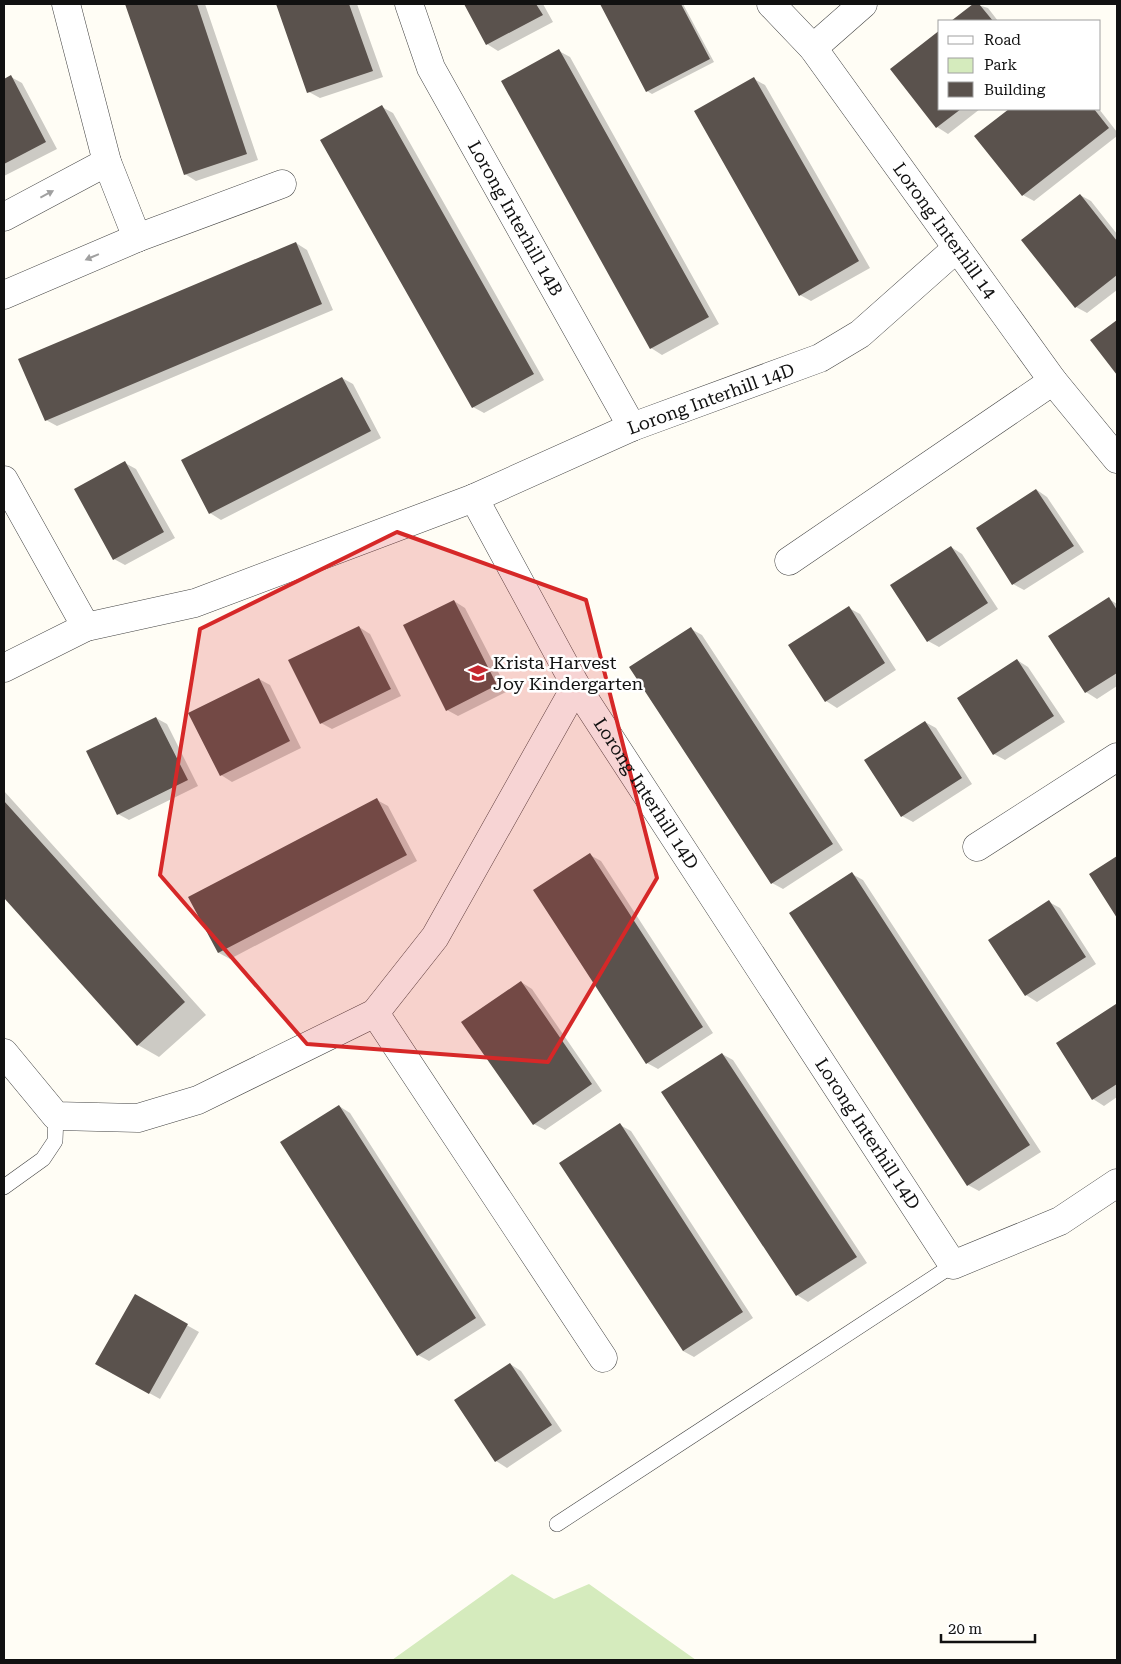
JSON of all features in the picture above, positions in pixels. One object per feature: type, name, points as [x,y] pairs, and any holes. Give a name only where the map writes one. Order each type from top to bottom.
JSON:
[{"type":"street","points":[[66,4],[107,162],[137,238]]},
{"type":"street","name":"Lorong Interhill 14B","points":[[409,4],[431,68],[632,427]]},
{"type":"street","name":"Lorong Interhill 14","points":[[771,4],[813,48],[1053,381],[1117,459]]},
{"type":"street","points":[[813,48],[862,4]]},
{"type":"street","points":[[4,217],[107,162]]},
{"type":"street","points":[[4,295],[137,238],[282,184]]},
{"type":"street","name":"Lorong Interhill 14D","points":[[952,1265],[576,686],[474,498],[632,427],[820,358],[860,334],[957,248]]},
{"type":"street","points":[[789,561],[1053,381]]},
{"type":"street","points":[[4,480],[86,627]]},
{"type":"street","points":[[4,668],[86,627],[195,603],[474,498]]},
{"type":"street","points":[[4,1053],[56,1116],[138,1118],[198,1100],[375,1013],[435,937],[576,686]]},
{"type":"street","points":[[977,847],[1117,756]]},
{"type":"street","points":[[375,1013],[603,1358]]},
{"type":"street","points":[[952,1265],[1060,1221],[1117,1183]]},
{"type":"lane","points":[[4,1187],[43,1159],[55,1141],[56,1116]]},
{"type":"lane","points":[[557,1524],[952,1265]]},
{"type":"highlighted area","points":[[397,532],[586,600],[657,878],[548,1062],[307,1044],[160,875],[200,629]]},
{"type":"green space","points":[[512,1574],[554,1599],[589,1584],[696,1660],[392,1660]]},
{"type":"building","points":[[125,4],[197,4],[247,154],[184,175]]},
{"type":"building","points":[[276,4],[349,4],[373,71],[307,93]]},
{"type":"building","points":[[464,4],[536,4],[543,15],[486,45]]},
{"type":"building","points":[[600,4],[681,4],[710,59],[646,92]]},
{"type":"building","points":[[973,4],[979,4],[992,20],[952,20]]},
{"type":"building","points":[[938,32],[938,110],[960,110],[936,128],[890,69]]},
{"type":"building","points":[[559,49],[709,317],[650,349],[501,81]]},
{"type":"building","points":[[11,75],[46,142],[4,164],[4,79]]},
{"type":"building","points":[[754,77],[859,261],[799,296],[694,111]]},
{"type":"building","points":[[382,105],[534,374],[472,408],[320,140]]},
{"type":"building","points":[[1008,110],[1095,110],[1109,128],[1022,196],[974,136]]},
{"type":"building","points":[[1080,194],[1117,241],[1117,275],[1075,308],[1021,240]]},
{"type":"building","points":[[296,242],[322,304],[45,421],[18,359]]},
{"type":"building","points":[[1117,320],[1117,375],[1090,340]]},
{"type":"building","points":[[342,377],[371,431],[209,514],[181,460]]},
{"type":"building","points":[[125,461],[164,532],[113,560],[74,489]]},
{"type":"building","points":[[1036,489],[1074,546],[1012,585],[976,528]]},
{"type":"building","points":[[951,546],[988,603],[927,642],[890,585]]},
{"type":"building","points":[[1109,597],[1117,610],[1117,673],[1085,693],[1048,636]]},
{"type":"building","points":[[454,600],[497,685],[446,711],[403,625]]},
{"type":"building","points":[[849,606],[885,663],[825,702],[788,645]]},
{"type":"building","points":[[359,626],[391,689],[320,724],[288,660]]},
{"type":"building","points":[[691,627],[833,844],[771,884],[629,667]]},
{"type":"building","points":[[1017,659],[1054,716],[993,755],[957,698]]},
{"type":"building","points":[[259,678],[290,741],[220,776],[188,713]]},
{"type":"building","points":[[156,717],[188,780],[117,815],[86,751]]},
{"type":"building","points":[[925,721],[962,778],[901,817],[864,760]]},
{"type":"building","points":[[377,798],[407,855],[218,953],[188,897]]},
{"type":"building","points":[[4,801],[185,1002],[137,1046],[4,898]]},
{"type":"building","points":[[590,853],[703,1027],[646,1064],[533,890]]},
{"type":"building","points":[[1117,856],[1117,918],[1089,874]]},
{"type":"building","points":[[852,872],[1030,1145],[967,1186],[789,913]]},
{"type":"building","points":[[1049,900],[1086,957],[1025,996],[988,940]]},
{"type":"building","points":[[521,981],[592,1084],[533,1125],[461,1022]]},
{"type":"building","points":[[1116,1004],[1117,1084],[1092,1100],[1056,1043]]},
{"type":"building","points":[[722,1053],[857,1257],[796,1296],[661,1092]]},
{"type":"building","points":[[339,1105],[476,1318],[417,1356],[280,1142]]},
{"type":"building","points":[[620,1123],[743,1312],[683,1351],[559,1163]]},
{"type":"building","points":[[135,1294],[188,1324],[149,1394],[95,1364]]},
{"type":"building","points":[[510,1363],[552,1425],[495,1462],[454,1400]]},
{"type":"place","name":"Krista Harvest Joy Kindergarten","points":[[478,673]]}]
